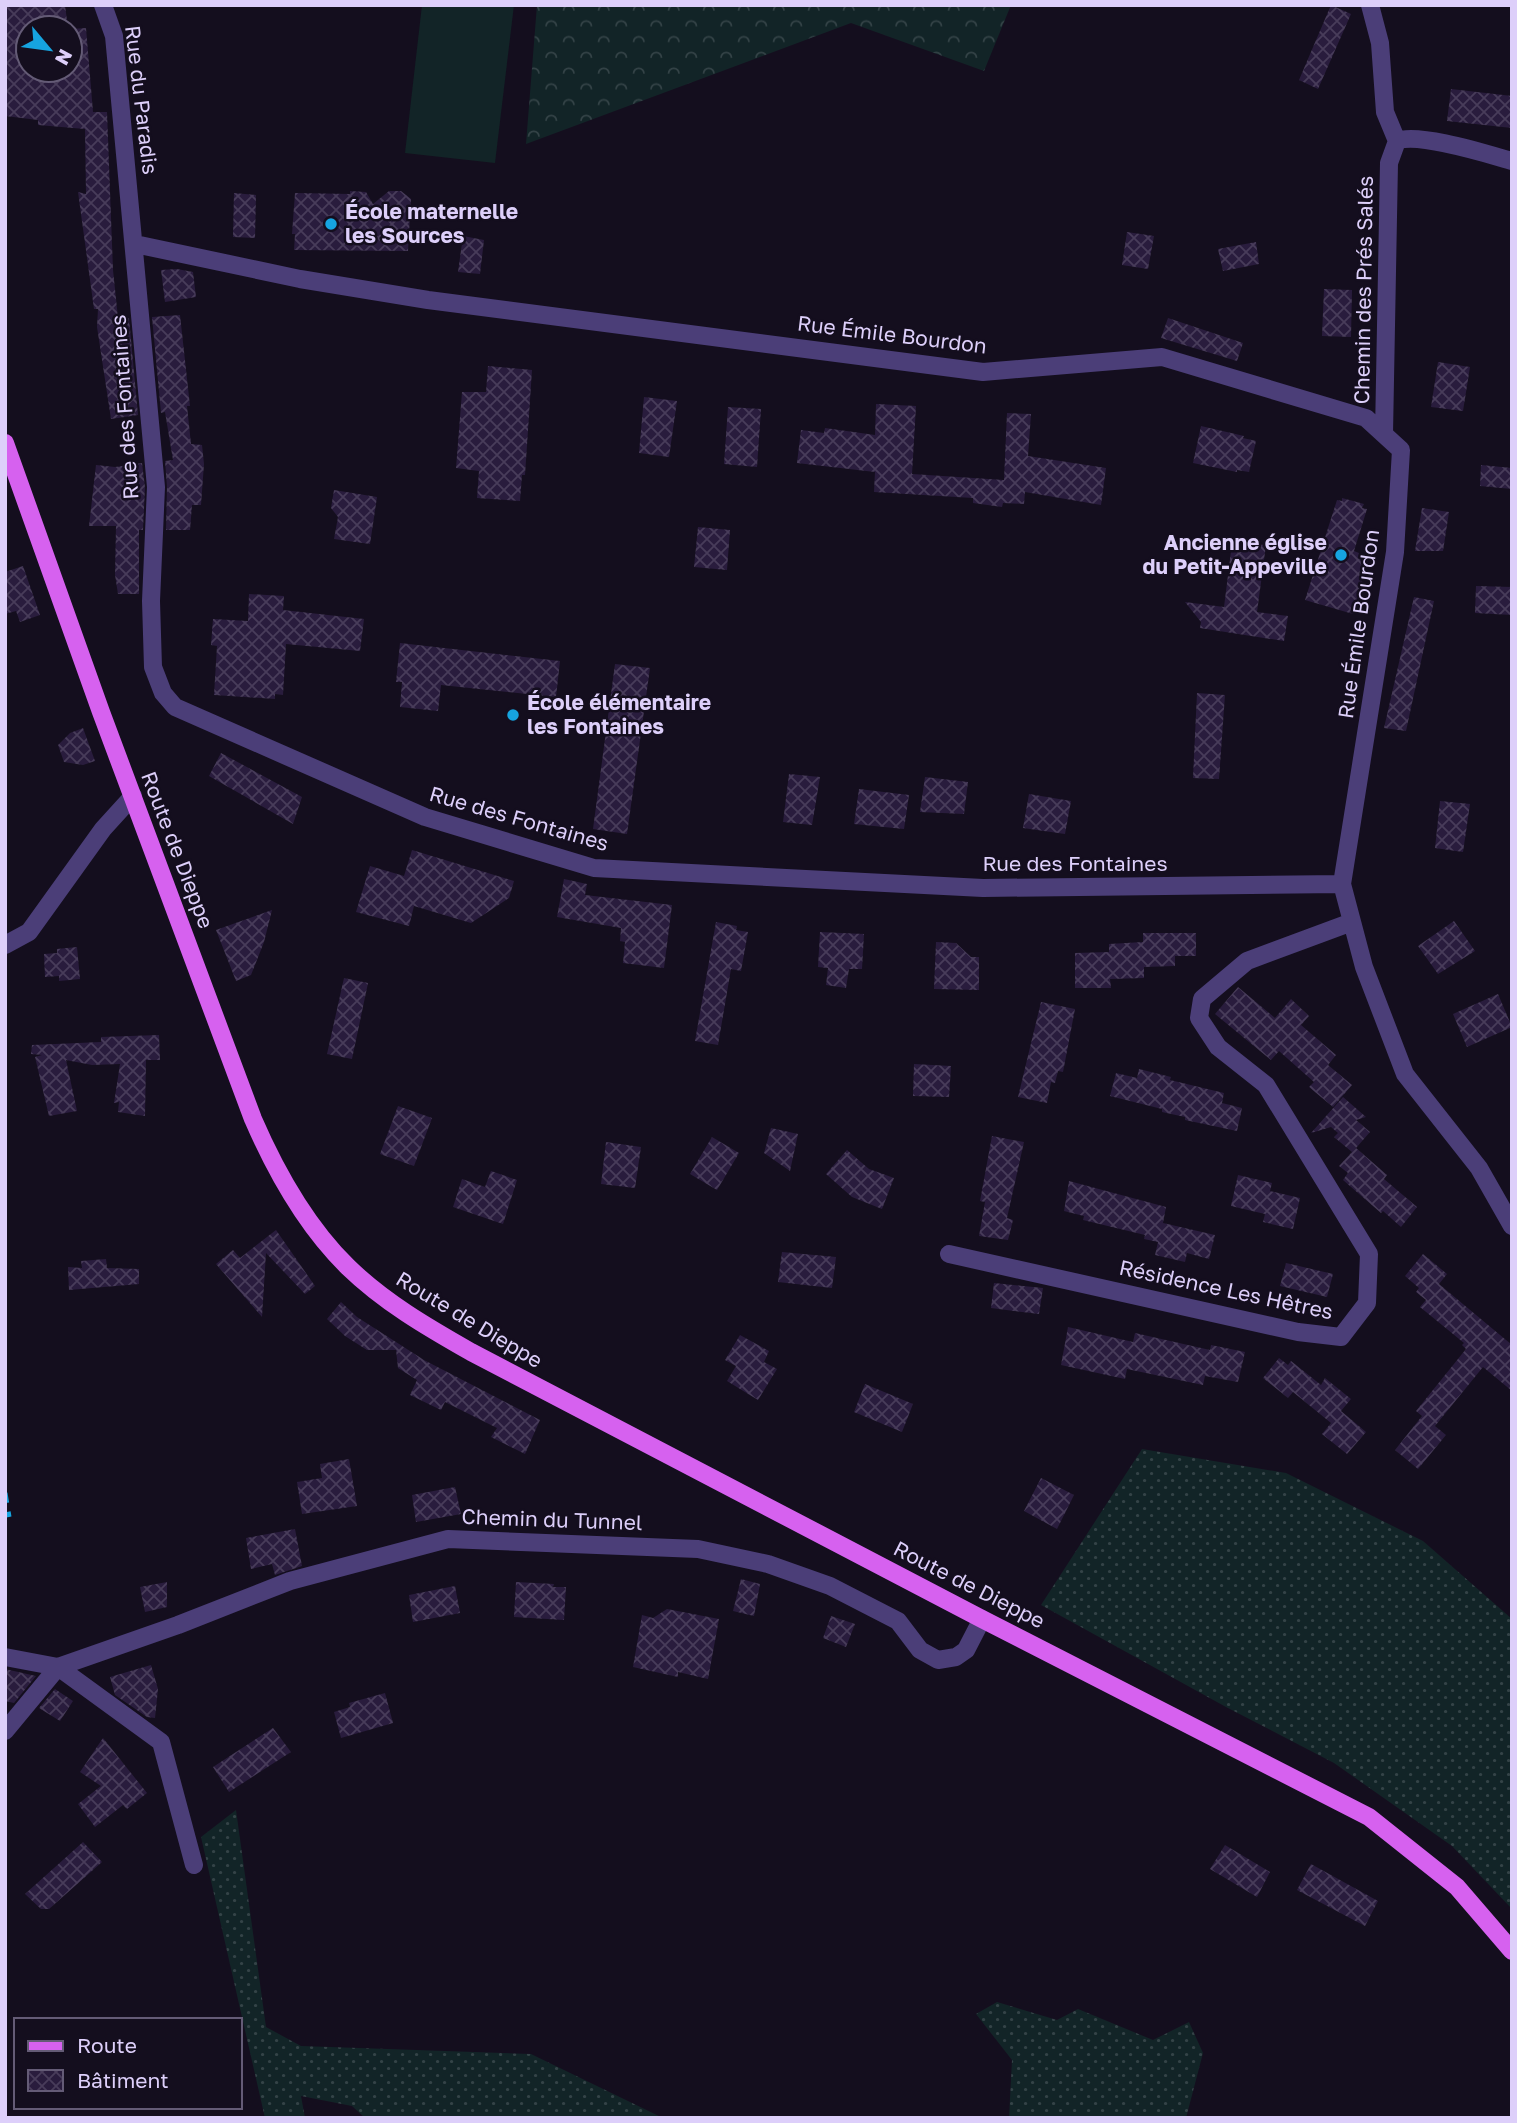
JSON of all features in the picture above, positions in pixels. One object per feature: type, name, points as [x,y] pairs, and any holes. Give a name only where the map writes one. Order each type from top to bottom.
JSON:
[{"type":"main road","name":"Route de Dieppe","points":[[5,443],[253,1119],[270,1158],[303,1213],[347,1266],[412,1318],[471,1352],[982,1619],[1369,1817],[1457,1887],[1512,1951]]},
{"type":"street","name":"Rue du Paradis","points":[[103,5],[114,36],[135,244]]},
{"type":"street","points":[[1370,5],[1380,43],[1385,112],[1397,141],[1404,138],[1439,143],[1512,161]]},
{"type":"street","name":"Chemin des Prés Salés","points":[[1384,434],[1390,163],[1397,141]]},
{"type":"street","name":"Rue Émile Bourdon","points":[[135,244],[300,279],[428,300],[983,372],[1163,357],[1366,418],[1401,450],[1395,552],[1342,884]]},
{"type":"street","name":"Rue des Fontaines","points":[[135,244],[156,487],[151,601],[153,667],[163,694],[175,706],[425,817],[594,868],[984,888],[1342,884]]},
{"type":"street","points":[[5,945],[29,932],[103,829],[133,796]]},
{"type":"street","points":[[1342,884],[1364,967],[1405,1074],[1479,1168],[1512,1226]]},
{"type":"street","name":"Résidence Les Hêtres","points":[[949,1254],[1298,1332],[1341,1337],[1367,1303],[1369,1254],[1266,1085],[1218,1048],[1199,1018],[1202,999],[1247,961],[1352,922]]},
{"type":"street","name":"Chemin du Tunnel","points":[[5,1657],[58,1667],[178,1625],[290,1581],[448,1539],[698,1549],[768,1564],[830,1586],[898,1621],[920,1650],[938,1660],[956,1657],[966,1650],[982,1619]]},
{"type":"street","points":[[5,1731],[58,1667],[161,1742],[194,1865]]},
{"type":"green space","points":[[422,5],[514,5],[495,163],[405,153]]},
{"type":"green space","points":[[537,5],[1011,5],[984,71],[851,23],[526,144]]},
{"type":"green space","points":[[1142,1449],[1286,1473],[1423,1541],[1512,1619],[1512,1909],[1452,1846],[1334,1763],[1041,1605]]},
{"type":"green space","points":[[236,1810],[266,2027],[301,2046],[531,2054],[663,2118],[365,2118],[352,2106],[301,2096],[305,2118],[265,2118],[201,1837]]},
{"type":"green space","points":[[997,2002],[1057,2020],[1078,2009],[1153,2040],[1189,2022],[1203,2053],[1186,2118],[1009,2118],[1012,2060],[976,2014]]},
{"type":"building","points":[[5,5],[65,5],[66,14],[14,14],[14,84],[84,84],[86,28],[93,112],[107,112],[113,270],[118,318],[129,318],[138,415],[111,419],[97,327],[98,309],[94,309],[78,192],[86,194],[85,129],[38,125],[38,120],[5,116]]},
{"type":"building","points":[[1331,5],[1351,14],[1318,89],[1299,80]]},
{"type":"building","points":[[1451,89],[1512,96],[1512,128],[1447,121]]},
{"type":"building","points":[[350,191],[366,192],[373,204],[389,191],[401,191],[411,199],[408,251],[294,250],[295,234],[292,234],[295,193],[350,194]]},
{"type":"building","points":[[234,193],[256,195],[255,238],[233,237]]},
{"type":"building","points":[[1127,232],[1154,236],[1148,269],[1122,265]]},
{"type":"building","points":[[463,236],[484,240],[480,274],[458,272]]},
{"type":"building","points":[[1256,242],[1259,264],[1223,271],[1218,249]]},
{"type":"building","points":[[161,270],[193,272],[196,297],[165,302]]},
{"type":"building","points":[[1324,289],[1352,290],[1351,337],[1322,336]]},
{"type":"building","points":[[180,315],[190,406],[187,406],[191,444],[202,445],[204,464],[201,505],[192,505],[190,530],[166,530],[165,461],[173,460],[165,412],[161,413],[152,317]]},
{"type":"building","points":[[1168,318],[1243,343],[1237,361],[1161,338]]},
{"type":"building","points":[[1438,362],[1470,367],[1463,411],[1431,407]]},
{"type":"building","points":[[488,366],[532,370],[525,475],[522,475],[520,501],[477,498],[479,471],[456,468],[462,392],[486,392]]},
{"type":"building","points":[[644,397],[677,401],[669,457],[639,453]]},
{"type":"building","points":[[876,404],[916,406],[912,474],[1004,480],[1007,413],[1031,414],[1028,456],[1106,468],[1101,505],[1025,492],[1024,504],[1003,503],[1002,507],[973,503],[973,498],[874,492],[875,472],[797,463],[801,430],[824,433],[825,428],[875,435]]},
{"type":"building","points":[[728,407],[761,409],[757,467],[724,464]]},
{"type":"building","points":[[1201,426],[1256,441],[1249,472],[1193,463]]},
{"type":"building","points":[[142,463],[145,487],[143,530],[139,530],[139,594],[118,594],[115,575],[116,526],[89,526],[96,465],[115,467]]},
{"type":"building","points":[[1481,465],[1512,468],[1512,489],[1480,486]]},
{"type":"building","points":[[334,490],[377,497],[370,544],[334,539],[338,517],[331,508]]},
{"type":"building","name":"Ancienne église du Petit-Appeville","points":[[1342,498],[1364,504],[1362,508],[1367,509],[1354,551],[1369,557],[1353,614],[1305,600],[1337,500],[1342,501]]},
{"type":"building","points":[[1422,508],[1449,512],[1443,551],[1415,551]]},
{"type":"building","points":[[698,527],[730,530],[727,570],[694,567]]},
{"type":"building","points":[[1232,543],[1266,545],[1257,612],[1288,616],[1284,641],[1200,628],[1201,622],[1185,602],[1224,607]]},
{"type":"building","points":[[23,566],[40,615],[20,622],[16,611],[5,614],[5,572]]},
{"type":"building","points":[[1476,586],[1512,587],[1512,615],[1475,613]]},
{"type":"building","points":[[249,594],[284,596],[283,610],[364,619],[360,651],[286,644],[283,695],[275,694],[275,699],[214,695],[217,646],[211,645],[213,619],[248,621]]},
{"type":"building","points":[[1414,597],[1434,601],[1406,731],[1384,728]]},
{"type":"building","points":[[400,643],[560,661],[556,697],[441,685],[438,711],[400,707],[402,682],[396,682]]},
{"type":"building","points":[[615,664],[650,668],[627,834],[593,829]]},
{"type":"building","points":[[1197,693],[1225,695],[1219,779],[1193,778]]},
{"type":"building","points":[[83,728],[95,761],[83,765],[64,762],[58,745],[70,733]]},
{"type":"building","points":[[221,753],[302,797],[293,824],[209,776]]},
{"type":"building","points":[[789,774],[820,777],[812,825],[783,822]]},
{"type":"building","points":[[925,777],[968,782],[964,814],[920,812]]},
{"type":"building","points":[[859,789],[909,795],[904,829],[854,824]]},
{"type":"building","points":[[1029,794],[1071,801],[1065,834],[1023,828]]},
{"type":"building","points":[[1440,801],[1470,804],[1463,852],[1435,848]]},
{"type":"building","points":[[412,850],[514,881],[509,898],[471,923],[414,906],[409,926],[356,912],[370,866],[404,876]]},
{"type":"building","points":[[564,879],[587,884],[585,895],[672,905],[664,968],[623,963],[625,942],[620,941],[621,928],[557,917]]},
{"type":"building","points":[[272,910],[264,942],[251,975],[236,981],[216,930]]},
{"type":"building","points":[[1454,921],[1475,951],[1438,974],[1418,946]]},
{"type":"building","points":[[716,922],[737,926],[736,930],[748,932],[741,971],[731,969],[718,1045],[695,1041]]},
{"type":"building","points":[[820,932],[864,934],[862,969],[849,969],[846,988],[826,985],[828,968],[818,967]]},
{"type":"building","points":[[1143,933],[1196,933],[1196,956],[1175,956],[1175,966],[1144,967],[1144,978],[1110,979],[1111,988],[1075,988],[1075,953],[1109,952],[1109,944],[1143,942]]},
{"type":"building","points":[[936,942],[956,943],[971,957],[979,957],[979,990],[934,989]]},
{"type":"building","points":[[77,947],[80,979],[59,981],[59,976],[45,977],[44,954],[57,953],[57,949]]},
{"type":"building","points":[[344,978],[368,983],[352,1059],[327,1054]]},
{"type":"building","points":[[1238,987],[1275,1018],[1291,999],[1309,1016],[1301,1025],[1336,1055],[1328,1065],[1352,1085],[1333,1107],[1309,1087],[1314,1082],[1279,1051],[1271,1060],[1215,1014]]},
{"type":"building","points":[[1498,994],[1512,1027],[1467,1047],[1453,1014]]},
{"type":"building","points":[[1041,1002],[1075,1009],[1063,1072],[1058,1071],[1055,1083],[1051,1082],[1047,1103],[1018,1097]]},
{"type":"building","points":[[159,1035],[160,1060],[146,1060],[145,1116],[118,1112],[119,1102],[114,1103],[120,1064],[92,1065],[66,1060],[77,1111],[49,1116],[35,1057],[42,1055],[31,1054],[32,1045],[101,1042],[101,1037]]},
{"type":"building","points":[[914,1064],[951,1066],[949,1097],[913,1096]]},
{"type":"building","points":[[1139,1069],[1171,1077],[1170,1080],[1224,1093],[1222,1103],[1242,1108],[1237,1131],[1185,1120],[1185,1117],[1162,1112],[1162,1109],[1110,1096],[1116,1073],[1137,1078]]},
{"type":"building","points":[[1343,1097],[1366,1117],[1356,1120],[1370,1132],[1356,1148],[1387,1175],[1384,1179],[1417,1207],[1401,1227],[1343,1180],[1348,1173],[1339,1166],[1352,1152],[1334,1137],[1338,1133],[1331,1127],[1311,1133]]},
{"type":"building","points":[[398,1106],[432,1118],[414,1166],[380,1154]]},
{"type":"building","points":[[771,1128],[798,1134],[790,1171],[764,1153]]},
{"type":"building","points":[[992,1136],[1024,1142],[1007,1218],[1013,1220],[1008,1240],[979,1236],[985,1202],[980,1201]]},
{"type":"building","points":[[712,1137],[739,1153],[717,1190],[690,1174]]},
{"type":"building","points":[[606,1142],[641,1147],[635,1188],[601,1184]]},
{"type":"building","points":[[847,1150],[869,1169],[894,1178],[882,1209],[852,1197],[826,1174]]},
{"type":"building","points":[[491,1171],[517,1180],[503,1224],[453,1207],[462,1179],[485,1187]]},
{"type":"building","points":[[1238,1175],[1272,1183],[1270,1191],[1300,1198],[1293,1229],[1263,1222],[1265,1214],[1231,1206]]},
{"type":"building","points":[[1069,1181],[1166,1207],[1163,1223],[1215,1235],[1209,1259],[1187,1253],[1185,1262],[1155,1255],[1158,1242],[1144,1239],[1145,1235],[1083,1220],[1084,1216],[1064,1211]]},
{"type":"building","points":[[276,1230],[315,1286],[305,1294],[266,1253],[262,1317],[216,1264],[233,1250],[240,1258]]},
{"type":"building","points":[[782,1252],[836,1257],[832,1288],[778,1282]]},
{"type":"building","points":[[1423,1254],[1447,1274],[1439,1284],[1512,1345],[1512,1391],[1483,1367],[1435,1426],[1446,1435],[1418,1469],[1395,1450],[1422,1416],[1416,1411],[1466,1349],[1462,1345],[1464,1343],[1420,1307],[1426,1300],[1416,1292],[1419,1288],[1405,1276]]},
{"type":"building","points":[[106,1259],[107,1268],[139,1269],[139,1284],[69,1290],[68,1267],[82,1268],[81,1261]]},
{"type":"building","points":[[1286,1263],[1333,1274],[1327,1297],[1280,1286]]},
{"type":"building","points":[[994,1283],[1043,1288],[1039,1314],[991,1308]]},
{"type":"building","points":[[341,1302],[357,1317],[424,1360],[540,1420],[525,1454],[491,1437],[497,1428],[445,1402],[441,1410],[410,1395],[417,1380],[398,1368],[396,1350],[367,1350],[345,1336],[327,1319]]},
{"type":"building","points":[[1068,1327],[1133,1342],[1135,1333],[1210,1350],[1211,1345],[1245,1352],[1238,1382],[1205,1376],[1203,1385],[1127,1369],[1125,1379],[1061,1365]]},
{"type":"building","points":[[740,1335],[769,1351],[764,1362],[777,1369],[758,1400],[727,1381],[736,1366],[725,1360]]},
{"type":"building","points":[[1279,1358],[1288,1365],[1291,1361],[1321,1385],[1325,1378],[1351,1399],[1341,1411],[1366,1432],[1347,1454],[1322,1434],[1331,1423],[1293,1392],[1288,1398],[1263,1378]]},
{"type":"building","points":[[865,1384],[913,1404],[902,1432],[854,1412]]},
{"type":"building","points":[[349,1459],[357,1506],[302,1514],[297,1482],[322,1478],[320,1464]]},
{"type":"building","points":[[1041,1478],[1074,1495],[1057,1529],[1024,1511]]},
{"type":"building","points":[[455,1487],[461,1514],[416,1522],[412,1495]]},
{"type":"building","points":[[295,1529],[302,1566],[275,1575],[272,1564],[251,1569],[246,1538]]},
{"type":"building","points":[[741,1579],[760,1584],[754,1616],[733,1611]]},
{"type":"building","points":[[167,1582],[167,1607],[145,1612],[140,1587]]},
{"type":"building","points":[[516,1582],[566,1587],[564,1620],[514,1617]]},
{"type":"building","points":[[455,1586],[460,1613],[413,1622],[409,1595]]},
{"type":"building","points":[[667,1609],[719,1619],[708,1679],[678,1672],[678,1677],[633,1667],[642,1615],[653,1618]]},
{"type":"building","points":[[831,1616],[855,1624],[846,1647],[823,1638]]},
{"type":"building","points":[[151,1665],[158,1689],[155,1718],[147,1717],[115,1695],[110,1677]]},
{"type":"building","points":[[5,1669],[36,1676],[14,1703],[5,1701]]},
{"type":"building","points":[[55,1689],[73,1701],[60,1721],[39,1708]]},
{"type":"building","points":[[385,1693],[393,1723],[341,1738],[334,1712],[350,1707],[349,1703]]},
{"type":"building","points":[[273,1728],[291,1752],[229,1792],[213,1767]]},
{"type":"building","points":[[103,1738],[147,1793],[127,1809],[123,1805],[95,1827],[78,1804],[101,1786],[80,1772]]},
{"type":"building","points":[[83,1842],[102,1862],[49,1909],[41,1909],[25,1894]]},
{"type":"building","points":[[1225,1845],[1270,1872],[1257,1897],[1210,1869]]},
{"type":"building","points":[[1311,1864],[1378,1901],[1365,1926],[1297,1890]]},
{"type":"railway","points":[[5,1493],[9,1517]]},
{"type":"place","name":"École maternelle les Sources","points":[[331,224]]},
{"type":"place","name":"Ancienne église du Petit-Appeville","points":[[1341,555]]},
{"type":"place","name":"École élémentaire les Fontaines","points":[[513,715]]}]
